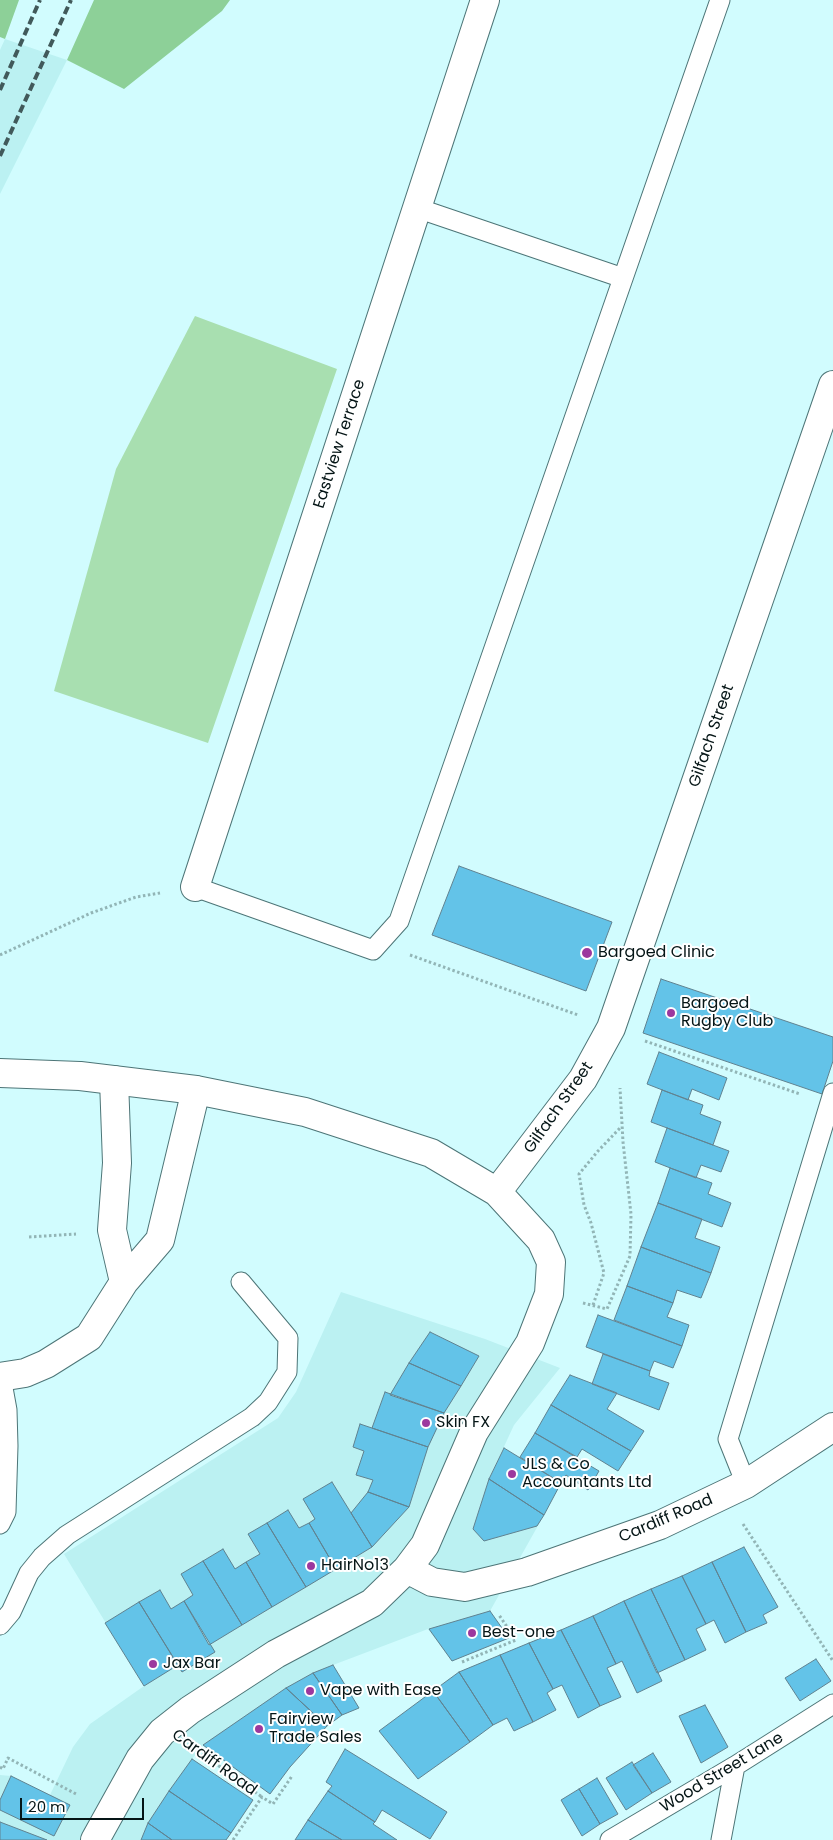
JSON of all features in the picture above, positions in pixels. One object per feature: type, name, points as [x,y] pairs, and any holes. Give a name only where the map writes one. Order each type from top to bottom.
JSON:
[{"type":"street","name":"Eastview Terrace","points":[[195,887],[485,0]]},
{"type":"street","name":"Gilfach Street","points":[[497,1192],[583,1079],[611,1028],[833,385]]},
{"type":"street","points":[[0,1073],[114,1080],[196,1090],[305,1112],[431,1154],[497,1192],[540,1240],[552,1262],[549,1294],[530,1343],[474,1432],[425,1545],[407,1569],[372,1603],[276,1654],[167,1728],[140,1759],[99,1831]]},
{"type":"street","points":[[114,1080],[117,1163],[112,1230],[124,1282]]},
{"type":"street","points":[[0,1377],[25,1373],[46,1364],[89,1337],[124,1282],[160,1240],[196,1090]]},
{"type":"street","name":"Cardiff Road","points":[[407,1569],[432,1582],[465,1587],[527,1572],[660,1524],[735,1489],[833,1427]]},
{"type":"lane","points":[[195,887],[374,950],[399,922],[720,0]]},
{"type":"lane","points":[[417,208],[623,278]]},
{"type":"lane","points":[[735,1489],[728,1440],[831,1098]]},
{"type":"lane","points":[[0,1625],[11,1612],[29,1573],[42,1557],[68,1536],[252,1417],[268,1402],[287,1372],[288,1338],[241,1282]]},
{"type":"lane","points":[[0,1377],[7,1410],[8,1446],[6,1512],[0,1524]]},
{"type":"lane","name":"Wood Street Lane","points":[[610,1840],[735,1766],[833,1704]]},
{"type":"lane","points":[[721,1840],[735,1766]]},
{"type":"path","points":[[0,955],[90,913],[118,903],[136,897],[195,887]]},
{"type":"path","points":[[403,954],[581,1016]]},
{"type":"path","points":[[644,1041],[831,1098]]},
{"type":"path","points":[[549,1294],[607,1310],[630,1256],[631,1214],[622,1127],[620,1087],[622,1079]]},
{"type":"path","points":[[593,1305],[604,1273],[584,1205],[580,1174],[598,1151],[622,1127]]},
{"type":"path","points":[[29,1237],[78,1234],[113,1239]]},
{"type":"path","points":[[735,1489],[833,1660]]},
{"type":"path","points":[[462,1662],[516,1640],[495,1610],[486,1582]]},
{"type":"path","name":"Cardiff Road","points":[[167,1728],[273,1804],[292,1776]]},
{"type":"path","points":[[0,1768],[3,1769],[8,1758],[79,1796],[74,1804],[99,1831]]},
{"type":"path","name":"Cardiff Road","points":[[233,1840],[262,1797]]},
{"type":"shaded area","points":[[5,39],[67,60],[0,194],[0,50]]},
{"type":"shaded area","points":[[341,1292],[485,1339],[560,1368],[514,1425],[489,1479],[544,1515],[490,1611],[509,1638],[452,1661],[428,1629],[333,1665],[359,1708],[342,1715],[327,1726],[290,1767],[270,1794],[203,1745],[192,1759],[253,1800],[226,1840],[0,1840],[0,1775],[11,1776],[50,1795],[73,1747],[90,1724],[144,1686],[64,1554],[278,1418],[296,1392]]},
{"type":"green space","points":[[0,0],[19,0],[5,39],[0,37]]},
{"type":"green space","points":[[94,0],[230,0],[222,11],[124,89],[67,60]]},
{"type":"green space","points":[[195,316],[337,369],[208,743],[54,691],[116,469]]},
{"type":"building","points":[[459,866],[612,922],[586,991],[432,935]]},
{"type":"building","points":[[661,979],[833,1037],[833,1061],[822,1094],[643,1033]]},
{"type":"building","points":[[659,1052],[727,1078],[719,1100],[692,1089],[688,1100],[647,1084]]},
{"type":"building","points":[[662,1090],[703,1105],[700,1114],[721,1122],[713,1145],[651,1122]]},
{"type":"building","points":[[667,1128],[729,1151],[721,1172],[701,1165],[696,1178],[655,1162]]},
{"type":"building","points":[[670,1168],[712,1183],[708,1194],[731,1203],[722,1227],[658,1203]]},
{"type":"building","points":[[658,1203],[702,1219],[695,1238],[720,1247],[711,1273],[641,1247]]},
{"type":"building","points":[[641,1247],[711,1273],[701,1298],[677,1290],[673,1303],[627,1286]]},
{"type":"building","points":[[627,1286],[673,1303],[667,1317],[689,1325],[682,1346],[614,1320]]},
{"type":"building","points":[[598,1315],[682,1346],[673,1368],[654,1361],[650,1371],[586,1347]]},
{"type":"building","points":[[430,1332],[479,1356],[461,1386],[409,1363]]},
{"type":"building","points":[[603,1354],[650,1371],[649,1376],[669,1383],[659,1410],[592,1384]]},
{"type":"building","points":[[409,1363],[461,1386],[444,1413],[390,1395]]},
{"type":"building","points":[[570,1375],[617,1393],[607,1409],[644,1431],[631,1451],[551,1405]]},
{"type":"building","points":[[385,1392],[444,1413],[428,1447],[372,1428]]},
{"type":"building","points":[[551,1405],[631,1451],[618,1471],[582,1449],[577,1457],[535,1433]]},
{"type":"building","points":[[360,1424],[428,1447],[409,1507],[368,1492],[373,1480],[356,1475],[364,1451],[353,1447]]},
{"type":"building","points":[[535,1433],[599,1471],[588,1490],[566,1475],[561,1483],[520,1457]]},
{"type":"building","points":[[504,1448],[561,1483],[544,1515],[489,1479]]},
{"type":"building","points":[[489,1479],[544,1515],[537,1526],[484,1541],[473,1529]]},
{"type":"building","points":[[332,1482],[372,1547],[336,1569],[309,1523],[315,1519],[303,1499]]},
{"type":"building","points":[[368,1492],[409,1507],[372,1547],[351,1513]]},
{"type":"building","points":[[288,1510],[299,1528],[309,1523],[336,1569],[306,1587],[267,1523]]},
{"type":"building","points":[[267,1523],[306,1587],[272,1607],[246,1562],[260,1554],[248,1534]]},
{"type":"building","points":[[744,1547],[778,1607],[763,1615],[767,1623],[746,1632],[712,1562]]},
{"type":"building","points":[[223,1549],[235,1569],[246,1562],[272,1607],[242,1625],[203,1561]]},
{"type":"building","points":[[203,1561],[242,1625],[209,1645],[184,1601],[193,1595],[181,1574]]},
{"type":"building","points":[[712,1562],[746,1632],[725,1643],[714,1620],[706,1624],[682,1576]]},
{"type":"building","points":[[682,1576],[706,1624],[696,1629],[706,1650],[685,1660],[651,1589]]},
{"type":"building","points":[[651,1589],[685,1660],[657,1673],[624,1601]]},
{"type":"building","points":[[160,1590],[171,1609],[184,1601],[215,1652],[182,1672],[139,1602]]},
{"type":"building","points":[[624,1601],[662,1681],[637,1693],[622,1661],[616,1664],[593,1616]]},
{"type":"building","points":[[139,1602],[178,1665],[144,1686],[105,1623]]},
{"type":"building","points":[[490,1611],[509,1638],[452,1661],[429,1629]]},
{"type":"building","points":[[593,1616],[616,1664],[607,1668],[621,1697],[600,1706],[561,1630]]},
{"type":"building","points":[[561,1630],[600,1706],[578,1718],[562,1685],[553,1689],[529,1643]]},
{"type":"building","points":[[529,1643],[553,1689],[547,1693],[556,1710],[533,1722],[500,1655]]},
{"type":"building","points":[[500,1655],[533,1722],[514,1731],[507,1718],[493,1725],[459,1672]]},
{"type":"building","points":[[816,1659],[831,1681],[800,1701],[785,1678]]},
{"type":"building","points":[[333,1665],[359,1708],[342,1715],[313,1673]]},
{"type":"building","points":[[459,1672],[493,1725],[470,1742],[433,1691]]},
{"type":"building","points":[[313,1673],[342,1715],[327,1726],[286,1688]]},
{"type":"building","points":[[286,1688],[327,1726],[290,1767],[270,1794],[203,1745]]},
{"type":"building","points":[[433,1691],[470,1742],[418,1779],[379,1731]]},
{"type":"building","points":[[705,1705],[728,1747],[701,1763],[679,1716]]},
{"type":"building","points":[[345,1749],[447,1812],[430,1839],[382,1810],[375,1822],[328,1791],[332,1786],[326,1782]]},
{"type":"building","points":[[653,1753],[671,1782],[652,1793],[633,1765]]},
{"type":"building","points":[[192,1759],[253,1800],[231,1833],[169,1791]]},
{"type":"building","points":[[632,1762],[652,1793],[626,1810],[606,1778]]},
{"type":"building","points":[[11,1776],[70,1805],[54,1836],[0,1810],[0,1800]]},
{"type":"building","points":[[597,1778],[618,1814],[600,1824],[579,1789]]},
{"type":"building","points":[[579,1789],[600,1824],[582,1836],[561,1800]]},
{"type":"building","points":[[169,1791],[231,1833],[226,1840],[172,1840],[148,1823]]},
{"type":"building","points":[[328,1791],[375,1822],[373,1824],[397,1840],[342,1840],[308,1820]]},
{"type":"building","points":[[308,1820],[342,1840],[295,1840]]},
{"type":"building","points":[[0,1822],[47,1840],[0,1840]]},
{"type":"building","points":[[148,1823],[172,1840],[141,1840]]},
{"type":"railway","points":[[0,90],[40,0]]},
{"type":"railway","points":[[0,156],[71,0]]},
{"type":"place","name":"Bargoed Clinic","points":[[587,953]]},
{"type":"place","name":"Bargoed Rugby Club","points":[[671,1013]]},
{"type":"place","name":"Skin FX","points":[[426,1423]]},
{"type":"place","name":"JLS & Co Accountants Ltd","points":[[512,1474]]},
{"type":"place","name":"HairNo13","points":[[311,1566]]},
{"type":"place","name":"Best-one","points":[[472,1633]]},
{"type":"place","name":"Jax Bar","points":[[153,1664]]},
{"type":"place","name":"Vape with Ease","points":[[310,1691]]},
{"type":"place","name":"Fairview Trade Sales","points":[[259,1729]]}]
